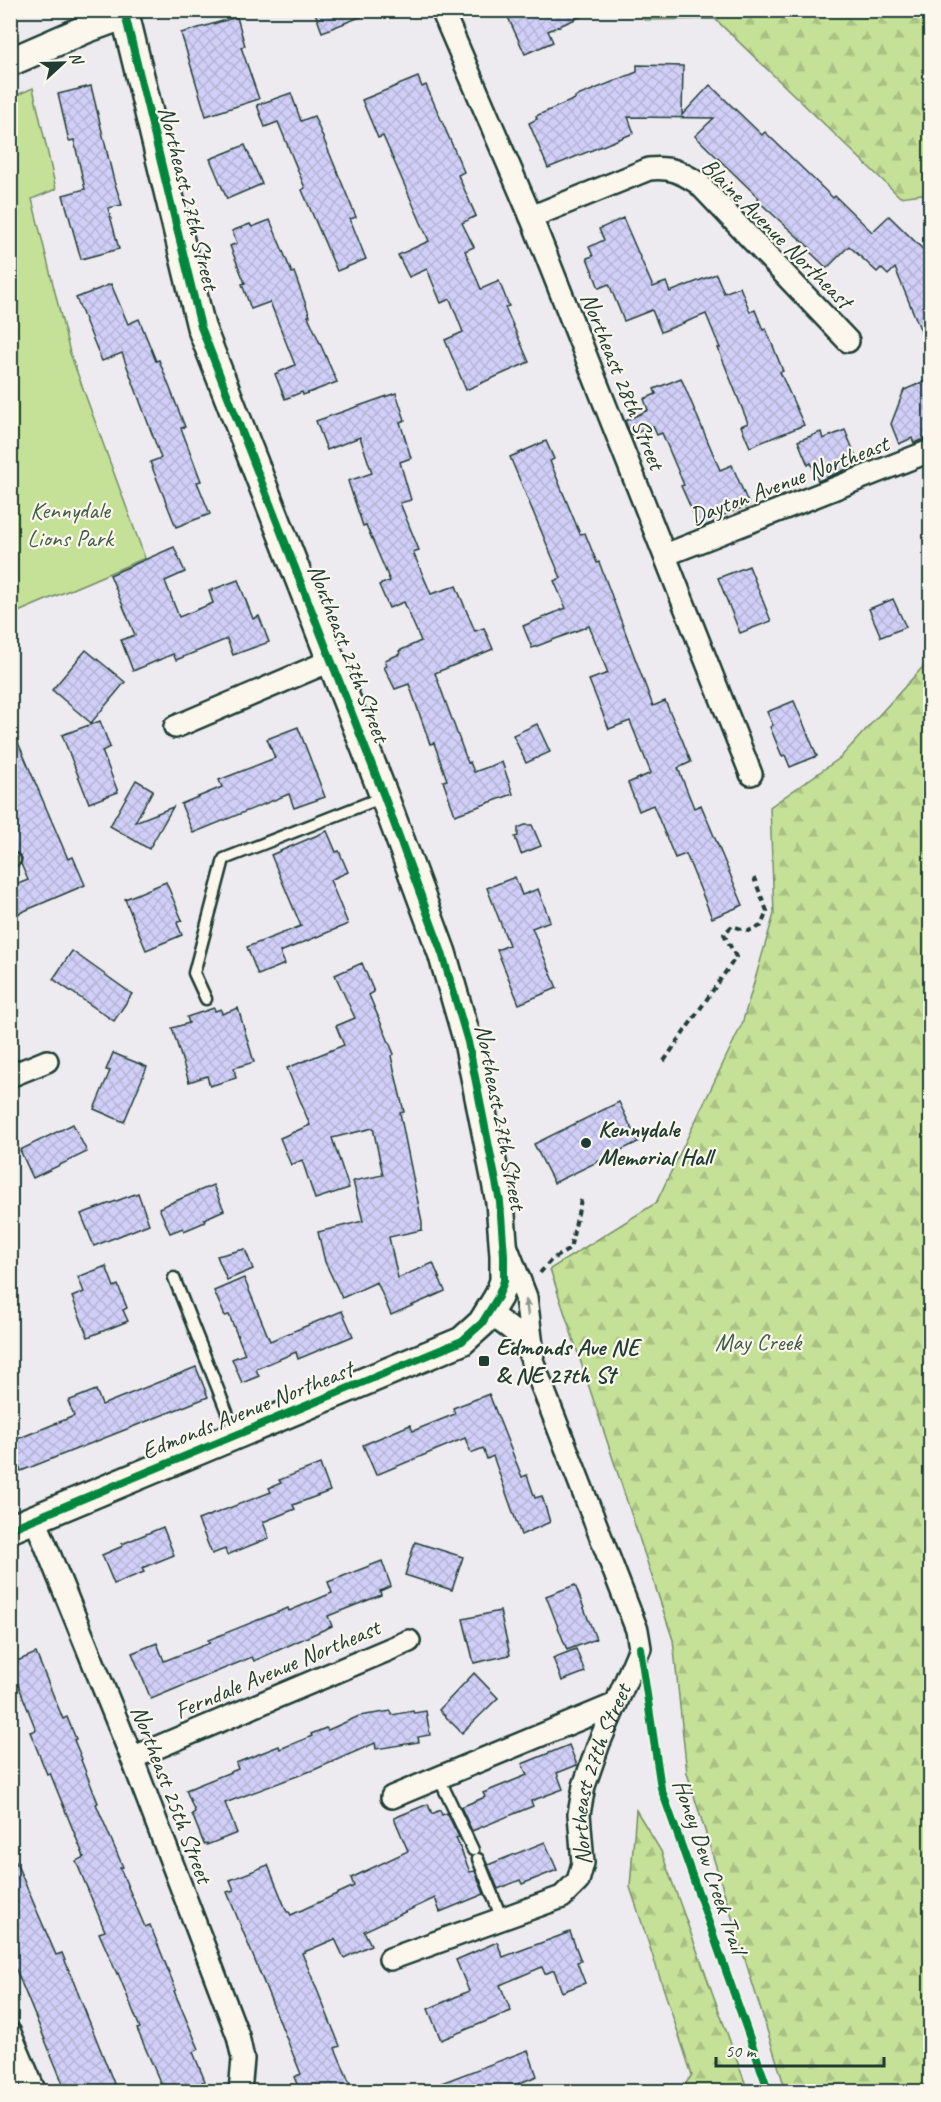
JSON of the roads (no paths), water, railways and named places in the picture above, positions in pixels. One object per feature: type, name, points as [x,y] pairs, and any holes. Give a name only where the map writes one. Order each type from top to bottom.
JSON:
[{"type":"street","name":"Northeast 28th Street","points":[[442,10],[531,218],[751,774]]},
{"type":"street","points":[[10,63],[128,12]]},
{"type":"street","name":"Northeast 27th Street","points":[[128,12],[201,327],[384,796],[442,952],[468,1042],[500,1202],[503,1236],[504,1281],[489,1313],[525,1342],[637,1630],[640,1648],[584,1786],[579,1814],[583,1863],[578,1881],[562,1897],[502,1918]]},
{"type":"street","name":"Blaine Avenue Northeast","points":[[531,218],[649,169],[666,167],[680,172],[698,183],[848,341]]},
{"type":"street","name":"Dayton Avenue Northeast","points":[[665,555],[930,451]]},
{"type":"street","points":[[175,727],[330,661]]},
{"type":"street","points":[[10,1076],[47,1061]]},
{"type":"street","name":"Northeast 27th Street","points":[[503,1236],[526,1297],[535,1366]]},
{"type":"street","name":"Edmonds Avenue Northeast","points":[[23,1524],[462,1341],[482,1323],[489,1313]]},
{"type":"street","name":"Northeast 25th Street","points":[[23,1524],[132,1758],[238,2036],[243,2059],[240,2091]]},
{"type":"street","name":"Ferndale Avenue Northeast","points":[[132,1758],[409,1641]]},
{"type":"street","points":[[392,1797],[616,1704]]},
{"type":"street","points":[[390,1959],[502,1918]]},
{"type":"street","points":[[10,2033],[35,2091]]},
{"type":"lane","points":[[206,999],[194,973],[224,859],[384,796]]},
{"type":"lane","points":[[174,1278],[236,1435]]},
{"type":"lane","points":[[439,1778],[502,1918]]},
{"type":"place","name":"Kennydale Memorial Hall","points":[[586,1143]]},
{"type":"place","name":"Edmonds Ave NE & NE 27th St","points":[[484,1361]]},
{"type":"park label","name":"Kennydale Lions Park","points":[[70,524]]},
{"type":"park label","name":"May Creek","points":[[758,1342]]}]
